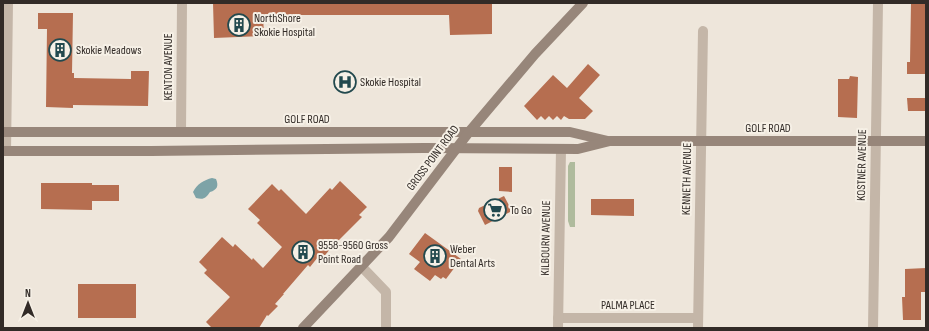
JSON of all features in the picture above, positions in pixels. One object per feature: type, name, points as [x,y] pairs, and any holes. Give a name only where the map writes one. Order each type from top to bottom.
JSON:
[{"type":"main road","name":"GROSS POINT ROAD","points":[[303,328],[389,237],[469,132],[535,54],[583,3]]},
{"type":"main road","name":"GOLF ROAD","points":[[5,132],[570,132],[610,142]]},
{"type":"main road","name":"GOLF ROAD","points":[[5,151],[457,148],[578,149],[610,142],[926,141]]},
{"type":"street","points":[[5,151],[8,3]]},
{"type":"street","name":"KENTON AVENUE","points":[[181,132],[182,3]]},
{"type":"street","name":"KOSTNER AVENUE","points":[[873,328],[878,3]]},
{"type":"street","name":"KENNETH AVENUE","points":[[698,323],[703,31]]},
{"type":"street","name":"KILBOURN AVENUE","points":[[558,323],[561,149]]},
{"type":"street","points":[[362,267],[386,292],[386,328]]},
{"type":"street","name":"PALMA PLACE","points":[[558,323],[698,323]]},
{"type":"green space","points":[[570,162],[575,162],[575,227],[570,227],[568,221],[568,166]]},
{"type":"water","points":[[212,178],[216,179],[217,181],[216,189],[204,198],[196,198],[193,192],[197,187],[204,181]]},
{"type":"building","name":"NorthShore Skokie Hospital","points":[[213,3],[492,3],[492,34],[450,35],[449,15],[263,15],[264,36],[214,38]]},
{"type":"building","points":[[911,3],[926,3],[926,74],[907,74],[907,62],[910,62]]},
{"type":"building","name":"Skokie Meadows","points":[[38,13],[73,13],[72,73],[74,73],[74,78],[131,79],[131,71],[149,71],[148,106],[73,105],[73,108],[46,107],[47,29],[38,29]]},
{"type":"building","points":[[588,64],[600,75],[579,98],[593,111],[585,119],[569,119],[564,116],[561,120],[557,116],[553,120],[549,116],[545,120],[541,116],[537,120],[524,106],[553,75],[567,88]]},
{"type":"building","points":[[850,76],[858,77],[857,118],[838,117],[838,79],[849,79]]},
{"type":"building","points":[[907,98],[926,98],[926,111],[908,111]]},
{"type":"building","points":[[499,167],[512,167],[512,192],[499,191]]},
{"type":"building","name":"9558-9560 Gross Point Road","points":[[340,181],[367,207],[359,215],[362,217],[321,260],[318,257],[310,267],[308,265],[275,304],[278,306],[268,316],[267,315],[259,328],[212,328],[206,322],[230,297],[204,273],[207,270],[199,262],[222,237],[233,247],[235,244],[263,268],[282,247],[257,223],[260,220],[248,209],[272,184],[279,191],[281,189],[306,214],[330,188],[332,190]]},
{"type":"building","points":[[41,183],[92,183],[92,185],[119,185],[119,201],[92,201],[92,210],[41,209]]},
{"type":"building","name":"To Go","points":[[504,196],[512,211],[485,225],[478,211],[479,208]]},
{"type":"building","points":[[591,199],[634,199],[634,216],[591,215]]},
{"type":"building","name":"Weber Dental Arts","points":[[425,233],[461,259],[446,279],[443,277],[441,279],[435,275],[430,281],[414,269],[420,262],[409,254]]},
{"type":"building","points":[[926,268],[926,292],[921,292],[921,320],[903,320],[902,297],[905,297],[905,269]]},
{"type":"building","points":[[78,284],[136,284],[136,318],[78,318]]},
{"type":"place","name":"NorthShore Skokie Hospital","points":[[239,25]]},
{"type":"place","name":"Skokie Meadows","points":[[60,50]]},
{"type":"place","name":"Skokie Hospital","points":[[345,82]]},
{"type":"place","name":"To Go","points":[[495,210]]},
{"type":"place","name":"9558-9560 Gross Point Road","points":[[303,252]]},
{"type":"place","name":"Weber Dental Arts","points":[[435,256]]}]
